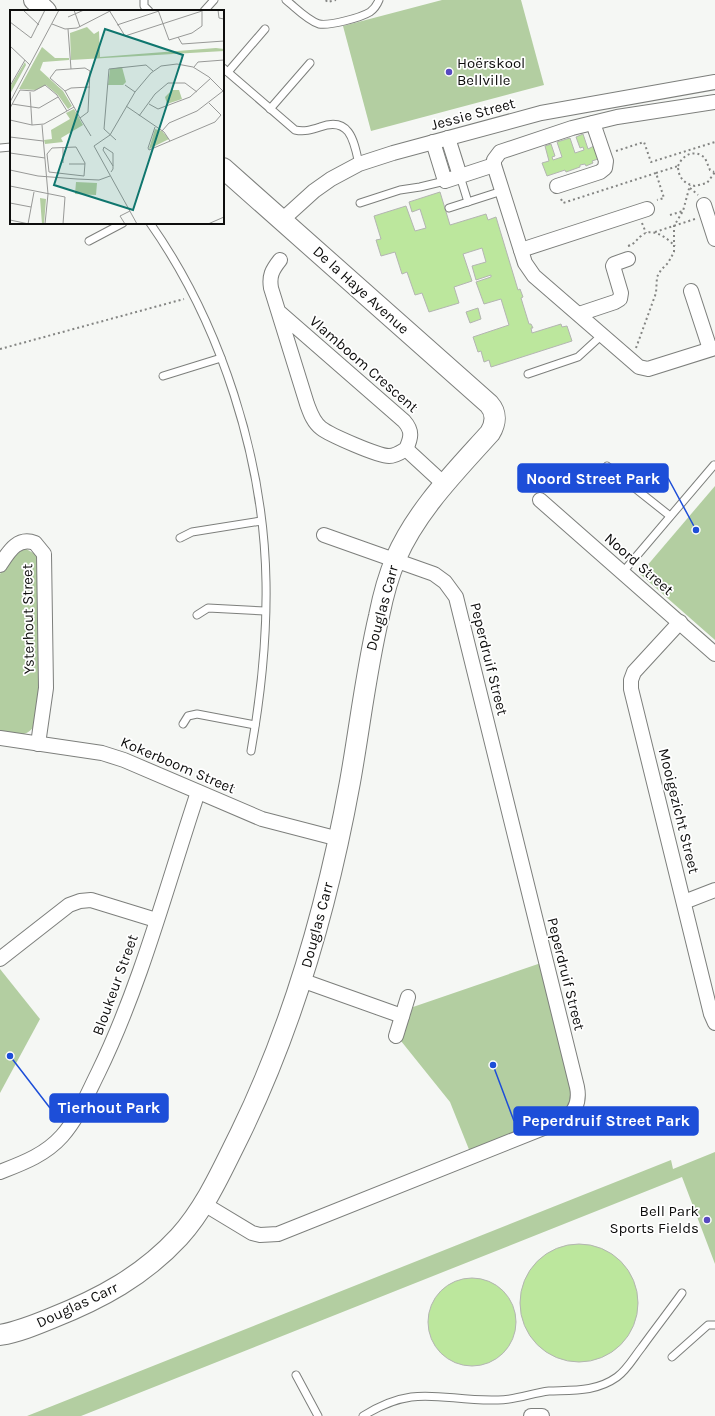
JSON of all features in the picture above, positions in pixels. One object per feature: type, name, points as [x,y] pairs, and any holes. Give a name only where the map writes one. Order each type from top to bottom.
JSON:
[{"type":"street","points":[[34,0],[45,10]]},
{"type":"street","name":"Jessie Street","points":[[282,220],[314,191],[359,164],[433,142],[541,113],[715,82]]},
{"type":"street","points":[[691,290],[712,348],[648,369],[639,367],[534,276],[525,263],[494,165],[494,160],[500,152],[572,128],[617,117],[715,102]]},
{"type":"street","points":[[557,186],[603,171],[606,164],[593,123]]},
{"type":"street","points":[[448,138],[460,176]]},
{"type":"street","points":[[433,142],[445,181],[494,165]]},
{"type":"street","points":[[438,159],[453,154]]},
{"type":"street","name":"De la Haye Avenue","points":[[224,169],[489,404],[495,416]]},
{"type":"street","points":[[521,250],[647,209]]},
{"type":"street","points":[[706,210],[715,239]]},
{"type":"street","name":"Vlamboom Crescent","points":[[279,312],[410,427],[411,432],[406,449],[398,454],[389,456],[378,453],[320,427],[313,419],[307,404],[279,312],[269,279],[271,272],[280,260]]},
{"type":"street","points":[[579,314],[620,299],[621,293],[613,266],[614,264],[624,260]]},
{"type":"street","name":"Douglas Carr","points":[[0,1335],[27,1328],[76,1308],[118,1287],[140,1272],[165,1251],[204,1204],[267,1078],[302,980],[324,903],[339,839],[351,779],[368,661],[394,560],[416,520],[444,484],[490,433],[495,416]]},
{"type":"street","points":[[406,449],[444,484]]},
{"type":"street","name":"Noord Street","points":[[540,500],[715,654]]},
{"type":"street","name":"Peperdruif Street","points":[[204,1204],[252,1233],[260,1235],[278,1234],[561,1121],[570,1116],[576,1106],[578,1094],[458,603],[450,586],[440,577],[324,535]]},
{"type":"street","name":"Ysterhout Street","points":[[0,565],[13,546],[21,542],[35,543],[44,554],[46,688],[38,744]]},
{"type":"street","name":"Mooigezicht Street","points":[[680,622],[634,672],[631,680],[711,1014],[715,1023]]},
{"type":"street","name":"Kokerboom Street","points":[[0,738],[102,753],[124,760],[262,819],[339,839]]},
{"type":"street","name":"Bloukeur Street","points":[[0,1172],[28,1162],[45,1151],[62,1136],[76,1117],[125,1015],[198,792]]},
{"type":"street","points":[[684,902],[715,890]]},
{"type":"street","points":[[0,959],[68,905],[80,901],[91,900],[156,920]]},
{"type":"street","points":[[302,980],[402,1016]]},
{"type":"street","points":[[396,1036],[408,997]]},
{"type":"street","points":[[531,1416],[542,1416]]},
{"type":"lane","points":[[144,0],[144,6],[147,10]]},
{"type":"lane","points":[[205,10],[214,0]]},
{"type":"lane","points":[[286,0],[314,22],[320,24],[330,24],[364,15],[371,11],[379,0]]},
{"type":"lane","points":[[265,29],[225,70],[292,128],[299,131],[308,131],[333,123],[344,127],[351,136],[359,164]]},
{"type":"lane","points":[[270,109],[310,63]]},
{"type":"lane","points":[[0,148],[10,147]]},
{"type":"lane","points":[[460,176],[468,202]]},
{"type":"lane","points":[[360,203],[400,190],[445,181]]},
{"type":"lane","points":[[449,208],[502,191]]},
{"type":"lane","points":[[89,241],[121,224]]},
{"type":"lane","points":[[151,224],[172,257],[193,297],[221,358],[245,436],[261,521],[266,582],[264,642],[251,751]]},
{"type":"lane","points":[[528,374],[578,357],[602,335]]},
{"type":"lane","points":[[162,376],[221,358]]},
{"type":"lane","points":[[623,572],[714,465]]},
{"type":"lane","points":[[607,466],[670,516]]},
{"type":"lane","points":[[180,538],[192,532],[261,521]]},
{"type":"lane","points":[[197,615],[208,608],[266,611]]},
{"type":"lane","points":[[183,724],[188,716],[197,714],[255,725]]},
{"type":"lane","points":[[363,1416],[398,1398],[438,1395],[480,1400],[500,1400],[542,1392],[569,1392],[593,1388],[608,1383],[618,1376],[628,1365],[682,1294]]},
{"type":"lane","points":[[672,1357],[708,1325],[715,1324]]},
{"type":"lane","points":[[296,1376],[318,1416]]},
{"type":"path","points":[[326,0],[327,2],[336,0]]},
{"type":"path","points":[[604,155],[644,142],[650,162],[715,142]]},
{"type":"path","points":[[689,150],[690,154]]},
{"type":"path","points":[[690,154],[702,155],[708,162],[710,170],[714,172],[707,183],[699,186],[690,186],[681,178],[678,166],[683,157],[690,154]]},
{"type":"path","points":[[557,186],[563,203],[678,166]]},
{"type":"path","points":[[647,209],[645,203],[664,198],[656,173]]},
{"type":"path","points":[[628,358],[638,343],[643,332],[642,326],[652,307],[657,289],[658,273],[672,258],[675,246],[674,226],[683,211],[690,186]]},
{"type":"path","points":[[624,260],[616,250],[634,244],[646,233],[654,233],[674,226],[706,210]]},
{"type":"path","points":[[670,215],[683,211]]},
{"type":"path","points":[[654,233],[664,237],[675,246]]},
{"type":"path","points":[[0,349],[193,297]]},
{"type":"green space","name":"Hoërskool Bellville","points":[[442,0],[521,0],[544,85],[371,131],[343,26]]},
{"type":"green space","points":[[715,486],[715,640],[640,574]]},
{"type":"green space","points":[[26,549],[37,555],[42,676],[34,726],[27,733],[14,735],[0,733],[0,574],[17,552]]},
{"type":"green space","points":[[541,963],[571,1088],[572,1100],[563,1114],[470,1152],[450,1102],[401,1041],[413,1007]]},
{"type":"green space","points":[[0,969],[40,1019],[0,1093]]},
{"type":"green space","points":[[715,1152],[715,1264],[682,1177],[81,1416],[27,1416],[671,1160],[673,1169]]},
{"type":"building","points":[[583,134],[588,149],[594,146],[598,159],[592,161],[593,163],[586,166],[585,164],[580,165],[580,167],[566,172],[565,170],[547,176],[542,163],[549,161],[545,146],[551,144],[555,156],[552,157],[553,160],[562,157],[557,142],[570,138],[575,153],[584,150],[583,147],[580,148],[576,137]]},
{"type":"building","points":[[440,192],[450,225],[486,214],[488,220],[496,217],[518,290],[520,289],[523,297],[521,298],[529,324],[531,324],[533,328],[531,328],[532,333],[561,324],[562,327],[567,326],[572,341],[491,367],[489,360],[484,362],[481,351],[478,352],[473,337],[509,325],[501,299],[484,304],[476,282],[491,277],[491,275],[476,280],[472,266],[486,262],[482,248],[463,254],[472,281],[454,287],[459,303],[429,312],[422,293],[415,295],[407,272],[402,274],[395,252],[381,256],[376,240],[381,239],[374,216],[406,206],[415,231],[426,228],[420,209],[412,212],[409,202]]},
{"type":"building","points":[[478,308],[481,319],[470,323],[466,312]]},
{"type":"building","points":[[579,1244],[590,1245],[601,1249],[612,1254],[621,1261],[628,1270],[633,1281],[637,1292],[637,1314],[633,1325],[628,1336],[621,1345],[612,1352],[601,1357],[590,1361],[579,1362],[568,1361],[557,1357],[546,1352],[537,1345],[530,1336],[525,1325],[521,1314],[520,1303],[521,1292],[525,1281],[530,1270],[537,1261],[546,1254],[557,1249],[568,1245]]},
{"type":"building","points":[[472,1278],[489,1281],[503,1291],[513,1305],[516,1322],[513,1339],[503,1353],[489,1363],[472,1366],[455,1363],[441,1353],[431,1339],[428,1322],[431,1305],[441,1291],[455,1281]]},
{"type":"place","name":"Hoërskool Bellville","points":[[449,72]]},
{"type":"place","name":"Noord Street Park","points":[[696,530]]},
{"type":"place","name":"Tierhout Park","points":[[10,1056]]},
{"type":"place","name":"Peperdruif Street Park","points":[[493,1065]]},
{"type":"place","name":"Bell Park Sports Fields","points":[[707,1220]]}]
